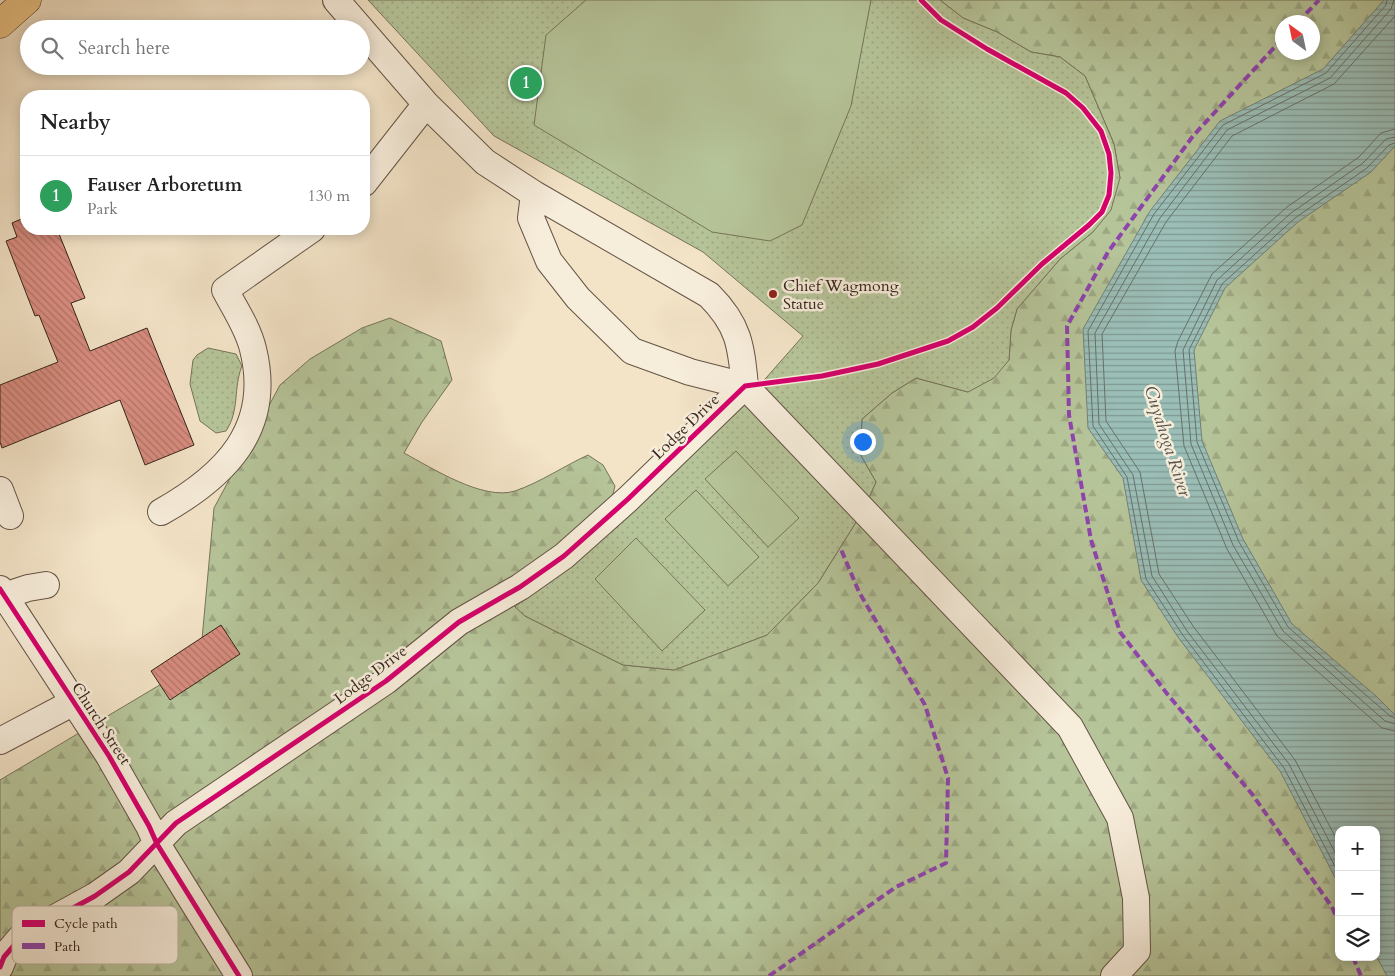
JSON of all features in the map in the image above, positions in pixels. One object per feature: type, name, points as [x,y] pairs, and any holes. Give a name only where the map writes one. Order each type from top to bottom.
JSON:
[{"type":"main road","points":[[0,24],[27,0]]},
{"type":"street","points":[[336,0],[353,20]]},
{"type":"street","points":[[370,39],[426,104],[485,162],[534,194],[709,295],[726,312],[741,347],[745,386]]},
{"type":"street","points":[[370,175],[426,104]]},
{"type":"street","points":[[534,194],[532,218],[549,261],[578,298],[632,351],[690,372],[745,386],[1070,727],[1120,818],[1136,898],[1137,951],[1114,976]]},
{"type":"street","points":[[161,512],[206,483],[230,460],[244,439],[255,408],[257,374],[253,348],[225,290],[303,235]]},
{"type":"street","name":"Lodge Drive","points":[[77,906],[95,896],[129,872],[176,823],[386,681],[459,622],[520,587],[564,556],[628,499],[745,386]]},
{"type":"street","points":[[0,490],[10,516]]},
{"type":"street","points":[[2,592],[46,584]]},
{"type":"street","name":"Church Street","points":[[2,592],[74,702],[138,806],[156,844],[239,976]]},
{"type":"street","points":[[0,741],[74,702]]},
{"type":"street","name":"Lodge Drive","points":[[1,959],[12,947]]},
{"type":"green space","points":[[368,0],[940,0],[963,18],[997,32],[1031,52],[1060,57],[1085,76],[1114,144],[1120,178],[1111,210],[1093,232],[1060,259],[1017,309],[1011,330],[1009,360],[994,378],[968,392],[916,378],[892,393],[862,419],[860,454],[876,482],[863,511],[818,583],[767,635],[674,670],[623,665],[525,616],[515,607],[729,420],[803,336],[703,252],[494,136]]},
{"type":"green space","points":[[586,0],[871,0],[851,106],[802,225],[770,241],[712,232],[534,125],[546,35]]},
{"type":"green space","points":[[940,0],[1395,0],[1395,976],[0,976],[0,780],[200,661],[214,508],[280,385],[310,359],[362,328],[390,318],[441,341],[452,380],[422,422],[404,453],[458,481],[473,487],[502,493],[525,487],[588,455],[603,465],[615,486],[611,502],[501,593],[525,616],[623,665],[674,670],[767,635],[818,583],[863,511],[876,482],[860,454],[862,419],[892,393],[916,378],[968,392],[1009,360],[1011,330],[1017,309],[1060,259],[1093,232],[1120,178],[1114,144],[1085,76],[1060,57],[1031,52],[997,32],[963,18]]},
{"type":"green space","points":[[208,348],[236,354],[242,366],[239,374],[235,407],[230,423],[226,431],[216,433],[200,421],[190,384],[193,360]]},
{"type":"green space","points":[[736,451],[799,518],[768,547],[705,479]]},
{"type":"green space","points":[[696,490],[759,557],[728,586],[665,519]]},
{"type":"green space","points":[[636,538],[705,610],[662,651],[595,579]]},
{"type":"water","name":"Cuyahoga River","points":[[1384,0],[1395,0],[1395,146],[1371,172],[1298,222],[1225,288],[1194,350],[1202,441],[1243,539],[1292,624],[1376,696],[1395,715],[1395,976],[1387,976],[1379,961],[1380,826],[1335,826],[1335,877],[1280,771],[1178,637],[1141,580],[1123,478],[1088,428],[1083,329],[1150,211],[1220,121],[1323,69]]},
{"type":"building","points":[[20,220],[20,235],[59,235],[85,298],[71,303],[90,351],[147,328],[194,445],[145,465],[120,400],[2,448],[0,442],[0,385],[58,362],[39,315],[35,316],[6,241],[17,237],[12,223]]},
{"type":"building","points":[[221,625],[240,654],[170,700],[151,671]]},
{"type":"marked path","points":[[1305,15],[1319,0]]},
{"type":"marked path","points":[[1275,47],[1193,136],[1108,252],[1067,326],[1069,415],[1091,540],[1120,632],[1168,695],[1252,794],[1332,907],[1336,916]]},
{"type":"marked path","points":[[769,976],[896,887],[946,863],[948,778],[925,705],[859,592],[840,547]]},
{"type":"marked path","points":[[1355,961],[1361,976]]},
{"type":"cycle path","points":[[77,906],[95,896],[129,872],[176,823],[386,681],[459,622],[520,587],[564,556],[628,499],[745,386],[822,376],[878,364],[948,341],[973,327],[997,308],[1042,264],[1102,212],[1109,195],[1111,173],[1109,154],[1101,131],[1083,108],[1066,93],[987,49],[941,20],[921,0]]},
{"type":"cycle path","points":[[0,589],[109,756],[149,826],[157,844],[239,976]]},
{"type":"cycle path","points":[[0,967],[4,957],[12,948]]},
{"type":"place","name":"Fauser Arboretum","points":[[526,83]]},
{"type":"place","name":"Chief Wagmong Statue","points":[[773,294]]}]
